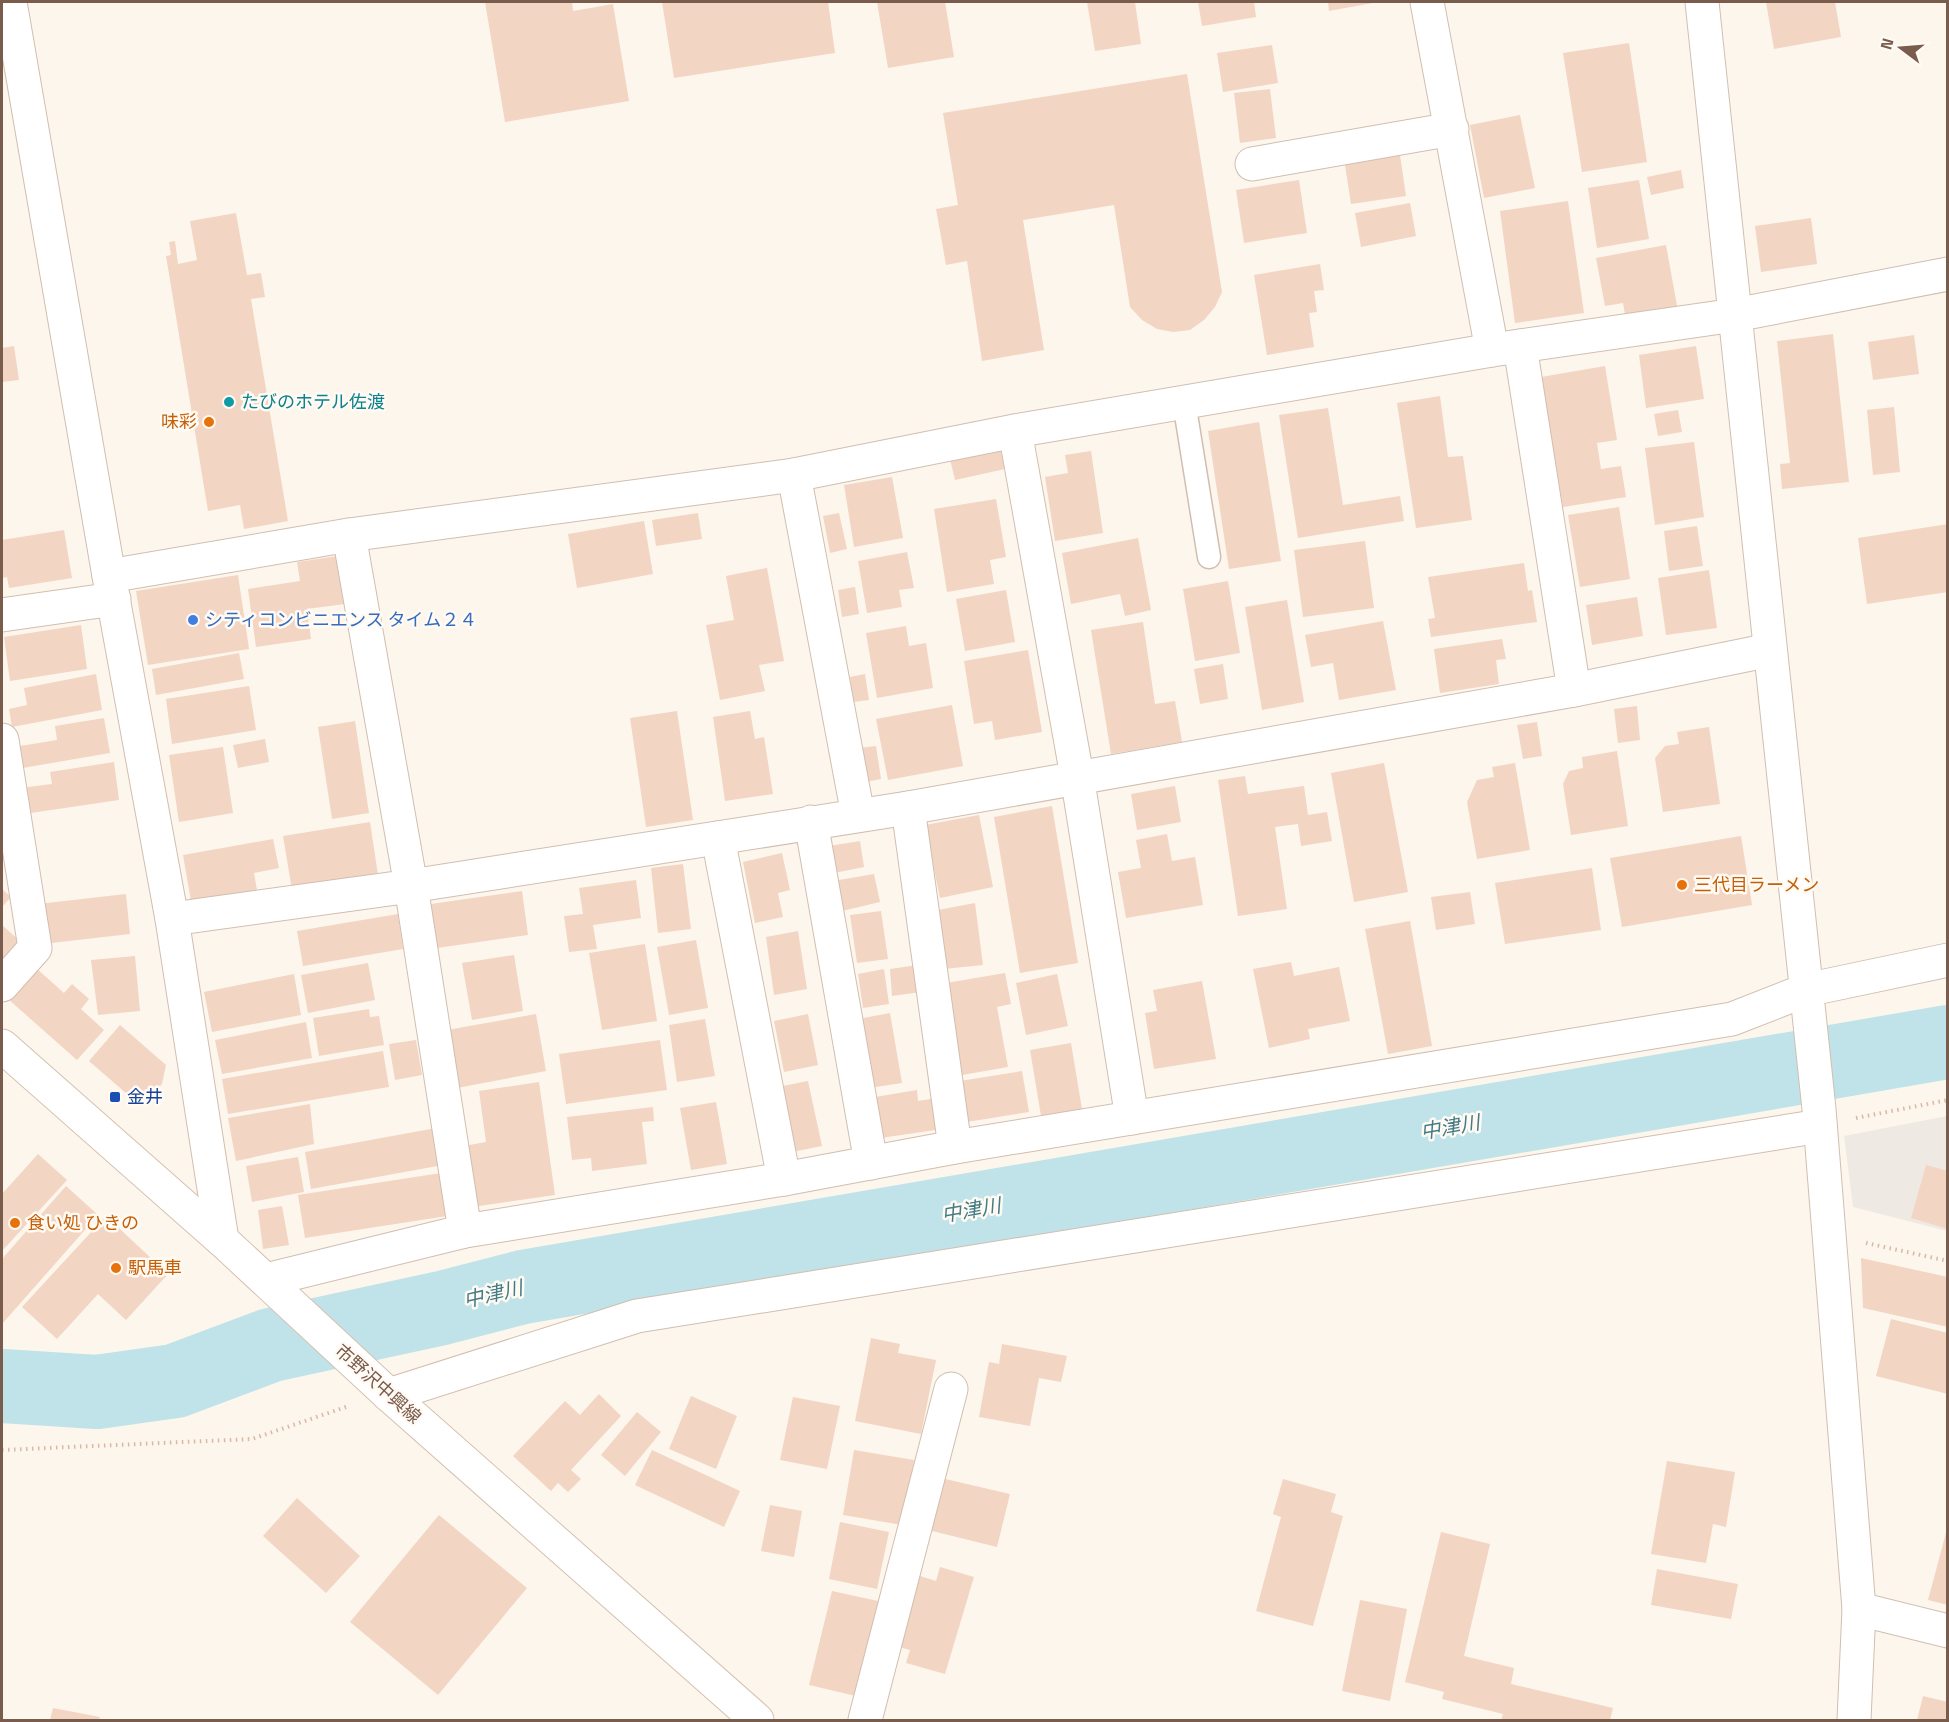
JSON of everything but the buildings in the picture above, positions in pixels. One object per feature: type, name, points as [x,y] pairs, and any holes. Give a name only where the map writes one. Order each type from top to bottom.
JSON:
[{"type":"street","points":[[10,2],[172,919],[222,1240]]},
{"type":"street","points":[[1427,2],[1452,129],[1506,348],[1574,690]]},
{"type":"street","points":[[1702,2],[1819,1117],[1859,1609],[1854,1720]]},
{"type":"street","points":[[1252,164],[1452,129]]},
{"type":"street","points":[[2,615],[112,587],[349,535],[794,475],[1015,431],[1506,348],[1735,315],[1947,274]]},
{"type":"street","points":[[1015,431],[1077,776],[1132,1118]]},
{"type":"street","points":[[794,475],[858,815]]},
{"type":"street","points":[[349,535],[411,886],[465,1231]]},
{"type":"street","points":[[172,919],[411,886],[908,808],[1077,776],[1574,690],[1770,650]]},
{"type":"street","points":[[2,740],[36,948],[2,985]]},
{"type":"street","points":[[908,808],[955,1147]]},
{"type":"street","points":[[811,822],[871,1163]]},
{"type":"street","points":[[718,838],[784,1179]]},
{"type":"street","points":[[266,1280],[465,1231],[784,1179],[955,1147],[1732,1019],[1807,1001],[1947,960]]},
{"type":"street","name":"市野沢中興線","points":[[5,1057],[222,1240],[382,1388],[756,1720]]},
{"type":"street","points":[[382,1388],[637,1316],[1819,1117]]},
{"type":"street","points":[[865,1720],[951,1389]]},
{"type":"street","points":[[1859,1609],[1947,1632]]},
{"type":"lane","points":[[1185,402],[1209,557]]},
{"type":"path","points":[[1819,1117],[1947,1100]]},
{"type":"path","points":[[1827,1234],[1947,1261]]},
{"type":"path","points":[[2,1450],[252,1439],[382,1388]]},
{"type":"shaded area","points":[[1947,1116],[1947,1231],[1853,1207],[1844,1136]]},
{"type":"waterway","name":"中津川","points":[[2,1386],[97,1392],[175,1381],[271,1345],[442,1308],[523,1287],[1948,1042]]},
{"type":"place","name":"たびのホテル佐渡","points":[[229,402]]},
{"type":"place","name":"味彩","points":[[209,422]]},
{"type":"place","name":"シティコンビニエンス タイム２４","points":[[193,620]]},
{"type":"place","name":"三代目ラーメン","points":[[1682,885]]},
{"type":"place","name":"金井","points":[[115,1097]]},
{"type":"place","name":"食い処 ひきの","points":[[15,1223]]},
{"type":"place","name":"駅馬車","points":[[116,1268]]}]
